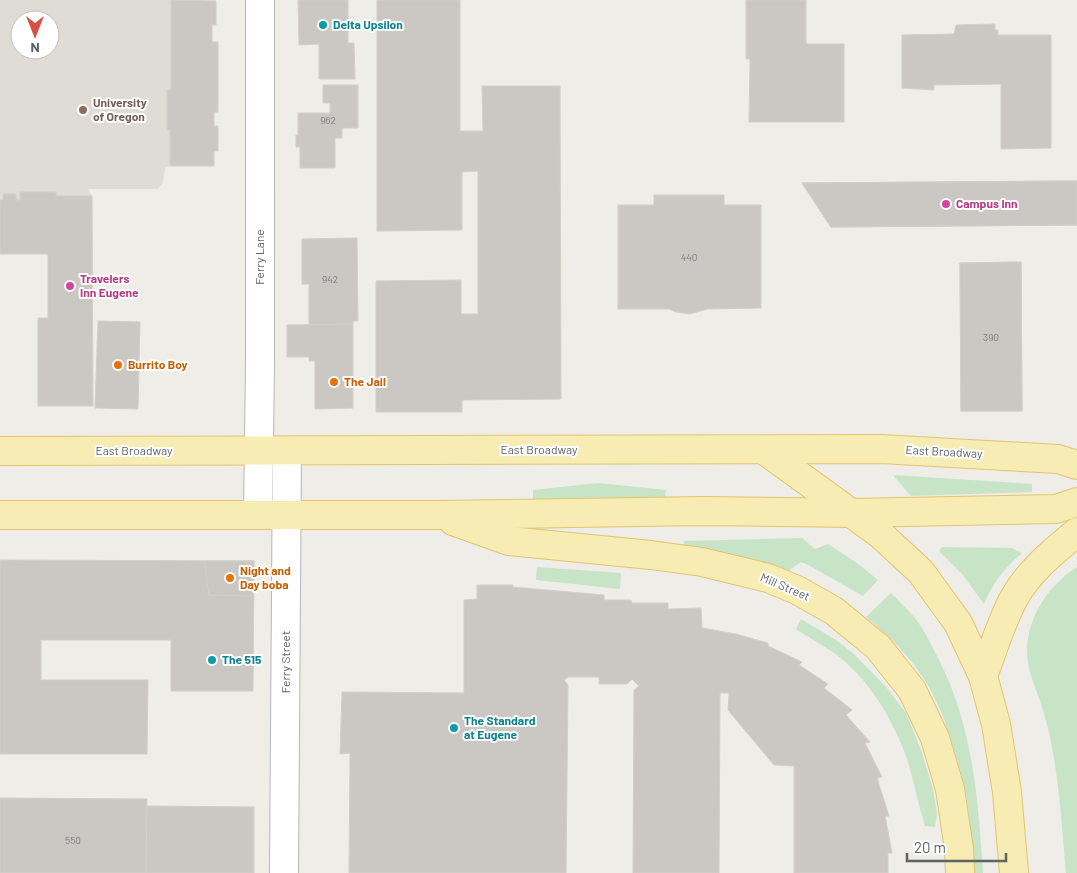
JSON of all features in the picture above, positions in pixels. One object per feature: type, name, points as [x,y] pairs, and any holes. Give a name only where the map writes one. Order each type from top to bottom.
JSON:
[{"type":"main road","name":"East Broadway","points":[[0,451],[881,449],[1058,459],[1077,465]]},
{"type":"main road","points":[[764,450],[880,534],[921,572],[958,623],[983,676],[996,724],[1007,792],[1014,873]]},
{"type":"main road","points":[[0,515],[437,515],[704,511],[852,513],[1056,509],[1077,502]]},
{"type":"main road","name":"Mill Street","points":[[437,515],[509,541],[651,554],[702,562],[768,578],[797,590],[834,610],[878,647],[912,690],[935,738],[950,790],[959,849],[960,873]]},
{"type":"main road","points":[[983,676],[1014,597],[1040,565],[1077,532]]},
{"type":"street","name":"Ferry Lane","points":[[258,514],[260,0]]},
{"type":"street","name":"Ferry Street","points":[[284,873],[287,451]]},
{"type":"shaded area","name":"University of Oregon","points":[[0,0],[171,0],[171,90],[167,90],[167,130],[170,130],[170,166],[165,167],[163,183],[157,189],[88,189],[92,196],[56,196],[56,192],[20,192],[20,200],[16,200],[15,194],[3,194],[3,200],[0,200]]},
{"type":"green space","points":[[893,475],[1032,484],[1032,492],[911,496]]},
{"type":"green space","points":[[598,483],[666,490],[665,497],[533,499],[533,490]]},
{"type":"green space","points":[[802,538],[815,549],[828,544],[857,563],[878,580],[863,596],[801,562],[787,572],[684,545],[684,541]]},
{"type":"green space","points":[[942,547],[1012,548],[1022,553],[1000,576],[984,604],[962,574],[939,551]]},
{"type":"green space","points":[[537,567],[621,573],[620,589],[536,580]]},
{"type":"green space","points":[[1077,567],[1077,873],[1066,873],[1055,763],[1048,727],[1030,673],[1027,653],[1028,638],[1037,610],[1054,586]]},
{"type":"green space","points":[[891,593],[915,618],[924,632],[950,684],[959,710],[972,763],[976,790],[983,873],[972,873],[966,794],[955,752],[941,711],[932,693],[911,661],[866,617]]},
{"type":"green space","points":[[801,619],[836,640],[854,654],[887,688],[906,713],[921,750],[933,789],[937,814],[935,827],[925,826],[902,745],[887,715],[869,687],[858,674],[834,653],[796,629]]},
{"type":"building","points":[[171,0],[216,1],[216,25],[212,25],[212,42],[218,42],[218,112],[214,112],[214,126],[218,126],[218,151],[214,151],[214,166],[170,166],[170,130],[167,130],[167,90],[171,90]]},
{"type":"building","name":"Delta Upsilon","points":[[298,0],[348,0],[348,43],[354,43],[355,79],[319,79],[319,44],[299,45]]},
{"type":"building","points":[[377,0],[460,0],[460,131],[483,131],[482,86],[560,86],[561,399],[462,400],[462,412],[376,412],[376,281],[461,280],[461,314],[478,314],[478,171],[462,172],[462,230],[377,231]]},
{"type":"building","points":[[746,0],[806,0],[806,44],[844,44],[844,122],[749,122],[750,59],[746,59]]},
{"type":"building","points":[[995,24],[995,30],[998,30],[998,35],[1051,35],[1051,148],[1001,149],[1001,84],[934,85],[934,90],[902,88],[902,35],[954,34],[956,25]]},
{"type":"building","points":[[323,85],[358,85],[358,128],[342,128],[342,138],[335,138],[335,168],[300,168],[300,147],[296,147],[298,113],[330,113],[330,103],[323,103]]},
{"type":"building","name":"Campus Inn","points":[[1077,181],[1077,225],[831,227],[802,183]]},
{"type":"building","name":"Campus Inn","points":[[1077,181],[1077,225],[831,227],[802,183]]},
{"type":"building","name":"Travelers Inn Eugene","points":[[20,192],[56,192],[56,196],[92,196],[93,406],[38,406],[38,318],[48,318],[48,254],[0,254],[0,200],[3,200],[3,194],[16,194],[16,200],[20,200]]},
{"type":"building","points":[[654,195],[724,195],[724,205],[761,205],[761,308],[707,309],[690,314],[669,309],[618,309],[618,205],[654,205]]},
{"type":"building","points":[[357,238],[358,321],[353,321],[353,324],[309,325],[309,284],[302,284],[302,239]]},
{"type":"building","points":[[1021,262],[1022,411],[961,411],[960,263]]},
{"type":"building","points":[[1021,262],[1022,411],[961,411],[960,263]]},
{"type":"building","name":"Burrito Boy","points":[[98,321],[140,322],[138,409],[95,408]]},
{"type":"building","name":"The Jail","points":[[353,324],[353,408],[315,409],[315,361],[309,361],[309,357],[287,357],[287,325]]},
{"type":"building","name":"The 515","points":[[0,560],[254,561],[253,691],[171,691],[171,640],[41,640],[41,680],[148,680],[147,754],[0,754]]},
{"type":"building","name":"Night and Day boba","points":[[204,561],[254,561],[253,596],[209,595]]},
{"type":"building","name":"The Standard at Eugene","points":[[477,585],[513,585],[513,587],[604,595],[604,600],[631,600],[632,603],[668,603],[668,609],[701,608],[702,628],[736,634],[768,643],[768,646],[802,662],[799,665],[828,684],[824,688],[852,710],[846,715],[870,742],[865,743],[882,777],[877,778],[889,816],[885,816],[892,853],[888,853],[888,873],[794,873],[794,766],[774,765],[728,710],[729,693],[720,693],[719,873],[633,873],[634,690],[639,686],[632,679],[627,684],[599,684],[599,677],[568,677],[564,680],[568,685],[566,873],[349,873],[350,753],[340,754],[342,692],[464,693],[464,600],[477,599]]},
{"type":"building","points":[[0,798],[147,799],[146,873],[0,873]]},
{"type":"building","points":[[147,806],[254,807],[254,873],[146,873]]},
{"type":"place","name":"Delta Upsilon","points":[[323,25]]},
{"type":"place","name":"University of Oregon","points":[[83,110]]},
{"type":"place","name":"Campus Inn","points":[[946,204]]},
{"type":"place","name":"Travelers Inn Eugene","points":[[70,286]]},
{"type":"place","name":"Burrito Boy","points":[[118,365]]},
{"type":"place","name":"The Jail","points":[[334,382]]},
{"type":"place","name":"Night and Day boba","points":[[230,578]]},
{"type":"place","name":"The 515","points":[[212,660]]},
{"type":"place","name":"The Standard at Eugene","points":[[454,728]]}]
